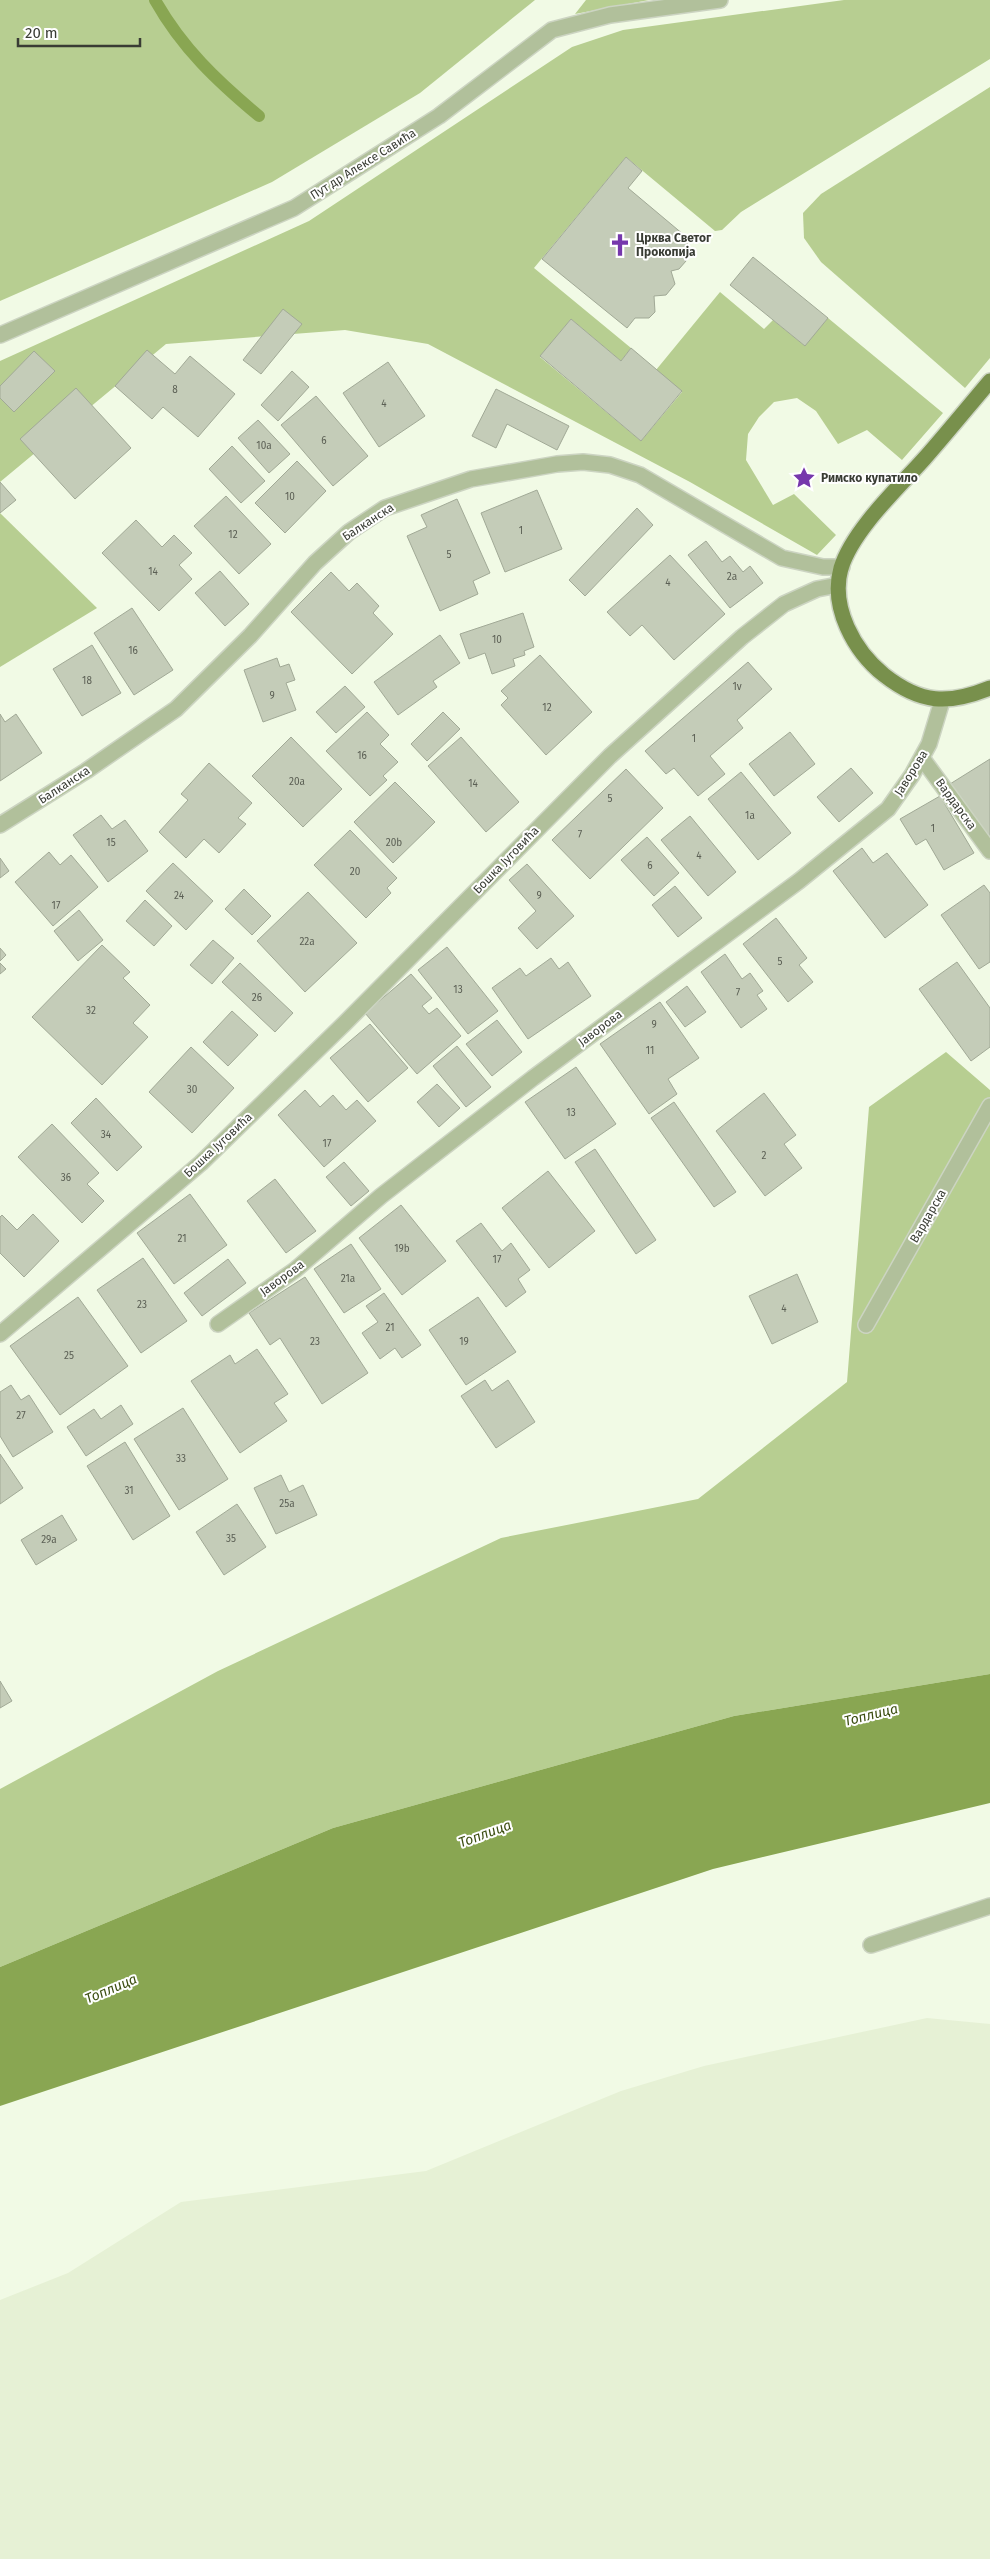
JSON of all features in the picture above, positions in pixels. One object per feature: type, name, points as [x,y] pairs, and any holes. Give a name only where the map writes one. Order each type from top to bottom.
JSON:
[{"type":"main road","points":[[990,381],[860,534],[842,567],[838,585],[840,606],[854,640],[867,658],[884,674],[904,688],[924,698],[942,701],[959,699],[990,688]]},
{"type":"street","name":"Пут др Алексе Савића","points":[[0,335],[294,208],[438,116],[552,30],[610,15],[720,0]]},
{"type":"street","name":"Балканска","points":[[0,826],[86,771],[176,709],[250,636],[315,563],[349,532],[385,508],[471,478],[557,464],[583,462],[610,465],[640,475],[782,558],[816,566],[842,567]]},
{"type":"street","name":"Бошка Југовића","points":[[0,1334],[201,1163],[352,1016],[603,763],[742,637],[784,604],[817,589],[838,585]]},
{"type":"street","name":"Јаворова","points":[[218,1324],[295,1270],[381,1196],[525,1084],[847,843],[888,809],[922,758],[936,726],[942,701]]},
{"type":"street","name":"Вардарска","points":[[922,758],[990,851]]},
{"type":"street","name":"Вардарска","points":[[866,1325],[990,1106]]},
{"type":"street","points":[[872,1945],[990,1906]]},
{"type":"shaded area","points":[[0,0],[535,0],[420,93],[272,182],[0,301]]},
{"type":"shaded area","points":[[586,0],[649,0],[575,14]]},
{"type":"shaded area","points":[[844,0],[990,0],[990,59],[741,212],[722,230],[715,231],[626,157],[534,268],[631,348],[621,361],[571,319],[540,357],[641,441],[682,392],[656,370],[720,292],[764,329],[773,320],[804,345],[828,318],[943,413],[902,460],[867,430],[838,444],[816,411],[797,398],[774,402],[759,417],[748,434],[746,460],[773,505],[794,494],[836,535],[817,555],[690,482],[428,344],[345,330],[166,344],[0,482],[0,361],[309,221],[572,47],[623,30]]},
{"type":"shaded area","points":[[990,87],[990,358],[965,388],[821,262],[804,238],[803,213],[821,194]]},
{"type":"shaded area","points":[[0,513],[97,608],[0,667]]},
{"type":"shaded area","points":[[946,1052],[990,1090],[990,1674],[734,1716],[333,1828],[0,1967],[0,1789],[218,1671],[501,1538],[698,1499],[847,1382],[869,1107]]},
{"type":"shaded area","points":[[927,2018],[990,2024],[990,2559],[0,2559],[0,2300],[68,2273],[181,2202],[426,2171],[621,2091],[704,2066]]},
{"type":"water","name":"Топлица","points":[[990,1674],[990,1803],[713,1869],[0,2106],[0,1967],[333,1828],[734,1716]]},
{"type":"building","name":"Црква Светог Прокопија","points":[[626,157],[642,171],[628,188],[690,240],[682,250],[686,261],[679,269],[671,271],[675,284],[666,295],[654,296],[655,312],[649,318],[635,318],[627,328],[542,259]]},
{"type":"building","points":[[753,257],[828,318],[805,346],[730,285]]},
{"type":"building","points":[[283,309],[302,324],[261,374],[243,360]]},
{"type":"building","points":[[571,319],[621,361],[631,348],[682,391],[641,441],[540,356]]},
{"type":"building","points":[[147,350],[175,374],[190,356],[235,394],[198,437],[163,407],[152,419],[115,386]]},
{"type":"building","points":[[34,351],[55,371],[14,412],[0,398],[0,386]]},
{"type":"building","points":[[388,362],[425,416],[379,447],[343,393]]},
{"type":"building","points":[[292,371],[309,387],[278,421],[261,405]]},
{"type":"building","points":[[76,388],[131,448],[75,499],[20,439]]},
{"type":"building","points":[[496,389],[569,426],[557,450],[507,424],[496,448],[472,436]]},
{"type":"building","points":[[316,396],[368,456],[333,486],[281,425]]},
{"type":"building","points":[[258,420],[290,454],[269,473],[238,438]]},
{"type":"building","points":[[232,446],[265,481],[241,503],[209,469]]},
{"type":"building","points":[[297,461],[326,491],[285,533],[255,503]]},
{"type":"building","points":[[0,482],[16,500],[0,513]]},
{"type":"building","points":[[537,490],[562,549],[505,572],[481,513]]},
{"type":"building","points":[[226,496],[271,544],[239,574],[194,526]]},
{"type":"building","points":[[457,499],[490,573],[473,581],[478,594],[440,611],[407,536],[427,527],[421,515]]},
{"type":"building","points":[[637,508],[653,525],[585,596],[569,580]]},
{"type":"building","points":[[136,520],[162,547],[174,535],[192,553],[179,565],[192,579],[159,611],[102,553]]},
{"type":"building","points":[[706,541],[722,562],[730,556],[743,572],[750,566],[763,583],[730,608],[688,555]]},
{"type":"building","points":[[670,555],[725,614],[674,660],[642,625],[630,636],[607,612]]},
{"type":"building","points":[[220,571],[249,604],[225,626],[195,593]]},
{"type":"building","points":[[331,572],[349,591],[357,583],[379,606],[373,613],[393,634],[352,674],[291,612]]},
{"type":"building","points":[[132,608],[173,670],[134,695],[94,633]]},
{"type":"building","points":[[523,613],[534,647],[524,651],[525,655],[513,659],[515,666],[492,674],[485,653],[469,659],[460,634]]},
{"type":"building","points":[[440,635],[460,663],[433,681],[437,687],[398,715],[374,682]]},
{"type":"building","points":[[92,645],[121,693],[82,716],[53,669]]},
{"type":"building","points":[[540,655],[592,712],[546,755],[501,705],[508,698],[501,691]]},
{"type":"building","points":[[277,658],[280,667],[289,664],[295,680],[286,683],[296,710],[263,722],[244,670]]},
{"type":"building","points":[[748,662],[772,689],[737,720],[743,728],[710,756],[725,774],[698,796],[674,768],[666,774],[645,751]]},
{"type":"building","points":[[345,686],[365,707],[336,733],[316,712]]},
{"type":"building","points":[[367,712],[389,735],[380,744],[398,762],[383,776],[387,780],[370,796],[326,751]]},
{"type":"building","points":[[443,712],[460,729],[427,761],[411,744]]},
{"type":"building","points":[[0,714],[5,722],[16,714],[42,753],[0,781]]},
{"type":"building","points":[[790,732],[815,764],[774,796],[749,764]]},
{"type":"building","points":[[291,737],[342,789],[303,827],[252,776]]},
{"type":"building","points":[[461,737],[519,802],[486,832],[428,766]]},
{"type":"building","points":[[990,759],[990,846],[950,784]]},
{"type":"building","points":[[209,763],[252,803],[238,818],[246,824],[219,853],[204,839],[186,858],[159,832],[188,800],[181,794]]},
{"type":"building","points":[[851,768],[873,793],[839,822],[817,797]]},
{"type":"building","points":[[626,769],[663,808],[590,879],[552,840]]},
{"type":"building","points":[[741,772],[791,833],[758,860],[708,799]]},
{"type":"building","points":[[395,782],[435,822],[393,863],[354,822]]},
{"type":"building","points":[[940,796],[974,853],[944,870],[926,839],[916,845],[900,819]]},
{"type":"building","points":[[101,815],[112,829],[125,820],[148,851],[108,882],[73,835]]},
{"type":"building","points":[[690,816],[736,872],[708,896],[661,840]]},
{"type":"building","points":[[350,830],[397,878],[387,888],[391,893],[366,918],[314,865]]},
{"type":"building","points":[[647,837],[679,873],[654,896],[621,860]]},
{"type":"building","points":[[862,848],[873,863],[887,853],[928,905],[885,938],[833,871]]},
{"type":"building","points":[[49,852],[60,865],[71,855],[98,887],[53,926],[15,882]]},
{"type":"building","points":[[0,858],[9,871],[0,878]]},
{"type":"building","points":[[173,863],[213,901],[186,930],[146,891]]},
{"type":"building","points":[[527,864],[574,916],[537,949],[518,928],[536,911],[509,880]]},
{"type":"building","points":[[984,885],[990,893],[990,962],[979,969],[941,915]]},
{"type":"building","points":[[675,886],[702,918],[678,937],[652,905]]},
{"type":"building","points":[[244,889],[271,916],[252,935],[225,909]]},
{"type":"building","points":[[308,892],[357,943],[305,992],[257,941]]},
{"type":"building","points":[[145,900],[172,926],[154,946],[126,921]]},
{"type":"building","points":[[79,910],[103,940],[78,961],[54,931]]},
{"type":"building","points":[[776,918],[807,958],[799,965],[813,982],[788,1002],[743,944]]},
{"type":"building","points":[[213,940],[234,958],[212,984],[190,965]]},
{"type":"building","points":[[102,945],[130,972],[123,978],[150,1005],[133,1023],[148,1037],[102,1085],[32,1017]]},
{"type":"building","points":[[447,947],[498,1011],[468,1034],[418,970]]},
{"type":"building","points":[[0,948],[6,955],[0,961]]},
{"type":"building","points":[[725,954],[742,979],[750,973],[763,991],[757,995],[767,1009],[741,1028],[701,972]]},
{"type":"building","points":[[551,958],[559,969],[568,962],[591,996],[528,1039],[492,988],[520,968],[526,976]]},
{"type":"building","points":[[957,962],[990,1008],[990,1047],[971,1061],[919,989]]},
{"type":"building","points":[[0,963],[6,969],[0,974]]},
{"type":"building","points":[[240,963],[293,1013],[275,1032],[222,982]]},
{"type":"building","points":[[411,974],[432,998],[422,1006],[429,1014],[437,1008],[461,1036],[417,1074],[365,1013]]},
{"type":"building","points":[[687,986],[706,1012],[685,1027],[666,1002]]},
{"type":"building","points":[[660,1002],[699,1058],[668,1079],[677,1094],[649,1114],[600,1044]]},
{"type":"building","points":[[232,1011],[258,1035],[228,1066],[203,1042]]},
{"type":"building","points":[[497,1020],[522,1052],[492,1076],[466,1044]]},
{"type":"building","points":[[370,1024],[408,1068],[368,1102],[330,1058]]},
{"type":"building","points":[[457,1046],[491,1087],[466,1107],[433,1066]]},
{"type":"building","points":[[191,1047],[234,1088],[192,1133],[149,1092]]},
{"type":"building","points":[[576,1067],[616,1124],[565,1159],[525,1102]]},
{"type":"building","points":[[437,1084],[460,1108],[439,1127],[417,1102]]},
{"type":"building","points":[[305,1090],[320,1107],[333,1095],[346,1110],[357,1100],[376,1121],[324,1167],[278,1115]]},
{"type":"building","points":[[764,1093],[796,1135],[784,1144],[802,1168],[765,1196],[716,1131]]},
{"type":"building","points":[[96,1098],[142,1147],[117,1171],[71,1123]]},
{"type":"building","points":[[674,1102],[736,1192],[714,1207],[651,1118]]},
{"type":"building","points":[[52,1124],[99,1173],[87,1184],[104,1201],[82,1223],[18,1157]]},
{"type":"building","points":[[595,1149],[656,1240],[636,1254],[575,1162]]},
{"type":"building","points":[[344,1162],[369,1191],[351,1206],[326,1177]]},
{"type":"building","points":[[548,1171],[595,1231],[549,1268],[502,1208]]},
{"type":"building","points":[[275,1179],[316,1231],[286,1253],[247,1201]]},
{"type":"building","points":[[190,1194],[227,1245],[174,1284],[137,1233]]},
{"type":"building","points":[[401,1205],[446,1261],[402,1295],[359,1238]]},
{"type":"building","points":[[33,1214],[59,1241],[24,1277],[0,1253],[0,1217],[2,1215],[17,1230]]},
{"type":"building","points":[[481,1223],[502,1251],[511,1243],[530,1270],[518,1279],[526,1292],[506,1307],[456,1241]]},
{"type":"building","points":[[351,1244],[381,1289],[344,1313],[314,1269]]},
{"type":"building","points":[[143,1258],[187,1321],[141,1353],[97,1290]]},
{"type":"building","points":[[228,1259],[246,1283],[202,1316],[184,1293]]},
{"type":"building","points":[[797,1274],[818,1322],[772,1344],[749,1296]]},
{"type":"building","points":[[305,1277],[368,1373],[322,1404],[280,1338],[270,1345],[249,1313]]},
{"type":"building","points":[[384,1293],[421,1345],[402,1358],[395,1348],[380,1359],[362,1333],[378,1322],[366,1306]]},
{"type":"building","points":[[78,1297],[128,1366],[60,1415],[10,1346]]},
{"type":"building","points":[[478,1297],[516,1352],[466,1385],[429,1330]]},
{"type":"building","points":[[257,1349],[288,1394],[274,1403],[287,1421],[240,1453],[191,1381],[230,1355],[235,1364]]},
{"type":"building","points":[[485,1380],[492,1391],[508,1380],[535,1422],[496,1448],[461,1396]]},
{"type":"building","points":[[11,1385],[21,1400],[29,1395],[53,1432],[13,1457],[0,1436],[0,1392]]},
{"type":"building","points":[[121,1405],[133,1424],[86,1456],[67,1427],[94,1409],[101,1419]]},
{"type":"building","points":[[183,1408],[228,1479],[179,1510],[134,1439]]},
{"type":"building","points":[[125,1442],[170,1516],[133,1540],[87,1466]]},
{"type":"building","points":[[0,1454],[23,1488],[0,1504]]},
{"type":"building","points":[[281,1475],[289,1492],[303,1485],[317,1515],[276,1534],[254,1488]]},
{"type":"building","points":[[237,1504],[266,1547],[224,1575],[196,1532]]},
{"type":"building","points":[[62,1515],[77,1540],[36,1565],[21,1540]]},
{"type":"building","points":[[0,1681],[12,1701],[0,1708]]},
{"type":"waterway","points":[[155,0],[165,17],[201,63],[259,116]]},
{"type":"place","name":"Црква Светог Прокопија","points":[[620,245]]},
{"type":"place","name":"Римско купатило","points":[[804,478]]}]
